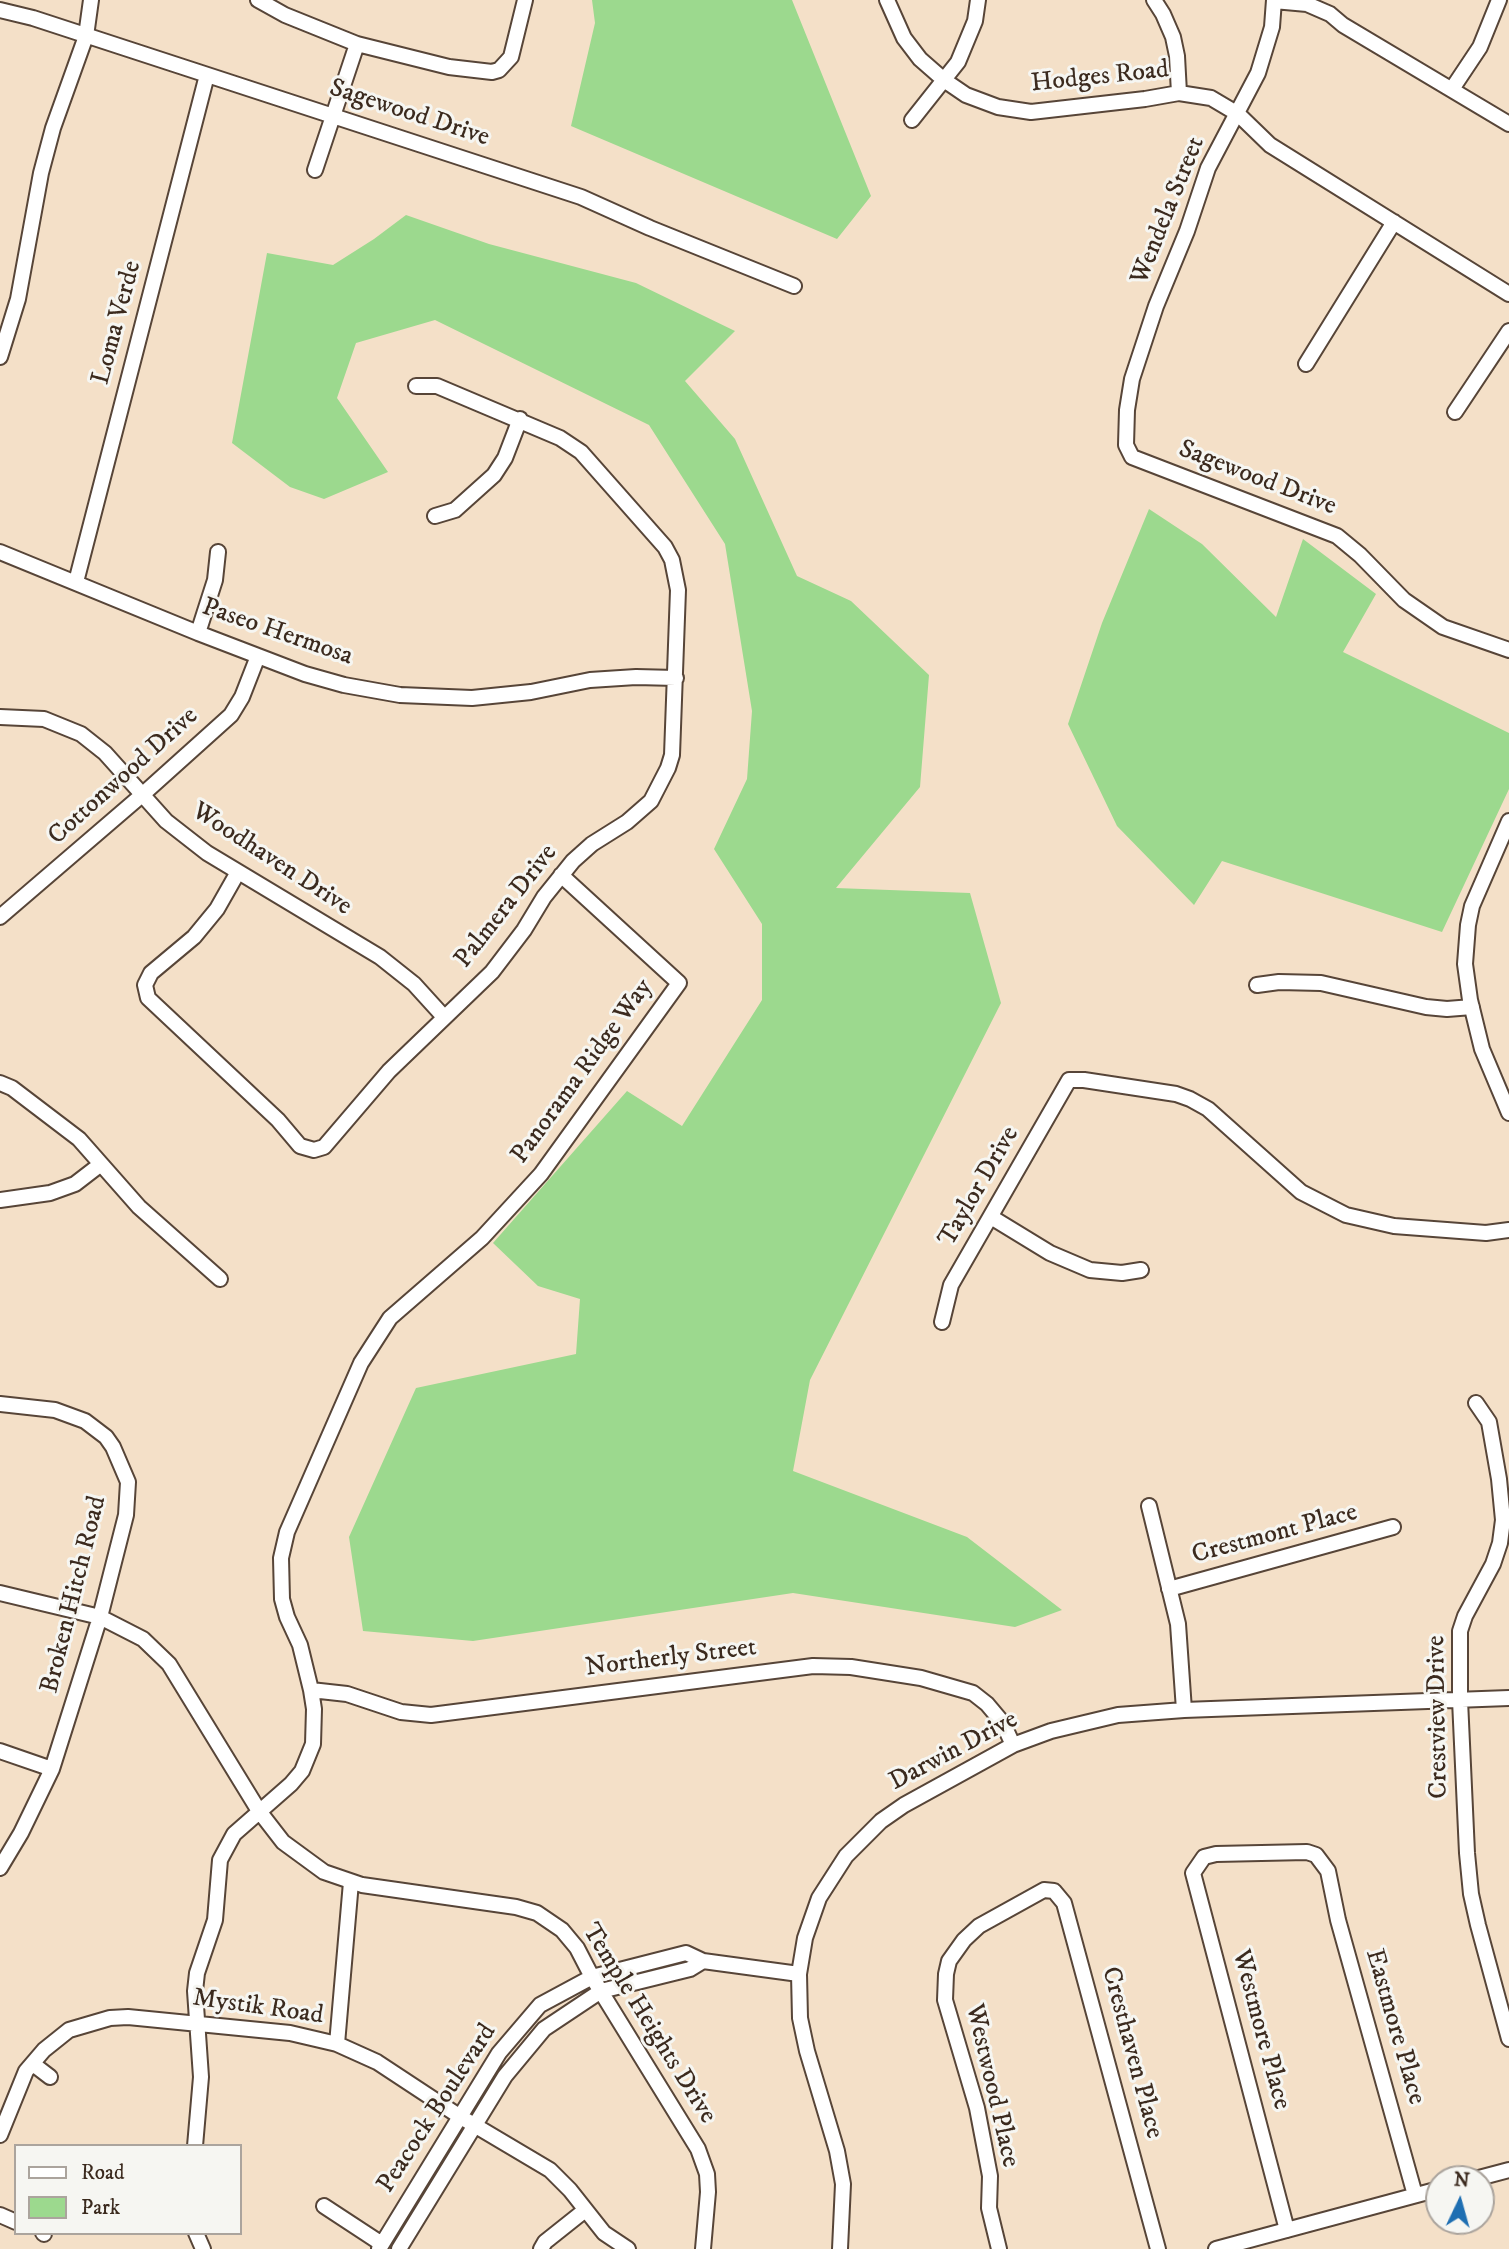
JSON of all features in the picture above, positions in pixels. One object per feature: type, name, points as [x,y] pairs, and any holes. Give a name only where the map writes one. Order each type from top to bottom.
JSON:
[{"type":"street","points":[[0,357],[18,299],[52,128],[86,36],[90,0]]},
{"type":"street","points":[[258,0],[285,15],[357,44],[449,67],[492,72],[499,70],[510,57],[525,0]]},
{"type":"street","name":"Hodges Road","points":[[887,0],[904,38],[920,59],[967,95],[999,107],[1031,112],[1179,93],[1211,98],[1238,114],[1270,145],[1509,294]]},
{"type":"street","points":[[912,120],[958,62],[975,21],[978,0]]},
{"type":"street","points":[[1154,0],[1172,37],[1177,56],[1179,93]]},
{"type":"street","points":[[1452,89],[1479,47],[1499,0]]},
{"type":"street","points":[[1274,1],[1307,4],[1330,14],[1343,25],[1509,124]]},
{"type":"street","name":"Wendela Street","points":[[1126,445],[1127,410],[1132,379],[1156,306],[1187,231],[1208,168],[1258,73],[1272,27],[1274,1]]},
{"type":"street","name":"Sagewood Drive","points":[[0,10],[33,18],[581,197],[794,286]]},
{"type":"street","points":[[315,170],[357,44]]},
{"type":"street","name":"Loma Verde","points":[[76,582],[207,75]]},
{"type":"street","points":[[1306,364],[1394,222]]},
{"type":"street","points":[[1455,412],[1509,331]]},
{"type":"street","name":"Palmera Drive","points":[[238,872],[217,909],[194,937],[150,973],[145,985],[148,998],[278,1120],[300,1146],[314,1150],[324,1147],[389,1072],[492,972],[524,930],[544,897],[573,861],[651,801],[672,755],[678,590],[672,560],[665,547],[581,452],[560,438],[437,386],[416,386]]},
{"type":"street","points":[[435,516],[455,510],[494,475],[505,458],[520,419]]},
{"type":"street","name":"Sagewood Drive","points":[[1126,445],[1132,457],[1337,536],[1360,555],[1404,600],[1443,627],[1509,650]]},
{"type":"street","name":"Paseo Hermosa","points":[[0,552],[198,633],[305,674],[344,685],[400,695],[472,698],[531,692],[590,680],[676,678]]},
{"type":"street","points":[[198,633],[215,580],[218,552]]},
{"type":"street","name":"Cottonwood Drive","points":[[0,917],[231,715],[242,697],[258,656]]},
{"type":"street","name":"Woodhaven Drive","points":[[0,717],[44,719],[81,734],[105,753],[176,829],[207,853],[380,957],[414,984],[444,1017]]},
{"type":"street","points":[[1509,821],[1477,891],[1468,925],[1465,964],[1482,1049],[1509,1113]]},
{"type":"street","name":"Panorama Ridge Way","points":[[311,1690],[300,1644],[282,1599],[281,1558],[287,1532],[361,1363],[390,1318],[482,1238],[541,1174],[679,983],[561,875]]},
{"type":"street","points":[[1258,985],[1279,982],[1321,983],[1426,1007],[1472,1007]]},
{"type":"street","name":"Taylor Drive","points":[[942,1322],[951,1285],[1069,1080],[1176,1094],[1190,1099],[1208,1109],[1301,1192],[1346,1215],[1394,1226],[1486,1233],[1509,1230]]},
{"type":"street","points":[[0,1083],[12,1088],[79,1139],[139,1207],[220,1279]]},
{"type":"street","points":[[0,1200],[50,1194],[75,1184],[101,1164]]},
{"type":"street","points":[[991,1217],[1080,1267],[1108,1273],[1141,1270]]},
{"type":"street","name":"Crestview Drive","points":[[1476,1403],[1489,1422],[1503,1520],[1500,1543],[1493,1564],[1465,1616],[1460,1631],[1460,1700],[1467,1853],[1471,1894],[1509,2039]]},
{"type":"street","name":"Broken Hitch Road","points":[[0,1404],[55,1410],[85,1421],[106,1437],[128,1482],[126,1515],[100,1617],[52,1769],[21,1833],[0,1868]]},
{"type":"street","points":[[1149,1506],[1178,1624],[1184,1710]]},
{"type":"street","name":"Crestmont Place","points":[[1170,1589],[1394,1527]]},
{"type":"street","name":"Temple Heights Drive","points":[[0,1593],[100,1617],[143,1640],[169,1664],[259,1811],[283,1842],[324,1872],[351,1882],[516,1907],[537,1913],[562,1930],[577,1948],[592,1977],[698,2148],[707,2174],[708,2192],[703,2249]]},
{"type":"street","name":"Northerly Street","points":[[311,1690],[347,1694],[401,1712],[431,1715],[813,1666],[851,1667],[921,1678],[973,1693],[987,1703],[1003,1723],[1013,1745]]},
{"type":"street","points":[[195,2144],[201,2077],[195,1991],[197,1973],[215,1920],[220,1860],[234,1834],[291,1784],[302,1770],[313,1744],[314,1709],[311,1690]]},
{"type":"street","name":"Darwin Drive","points":[[840,2249],[843,2184],[837,2151],[807,2051],[800,2018],[799,1974],[805,1938],[819,1898],[846,1856],[881,1821],[904,1805],[1013,1745],[1051,1731],[1118,1715],[1184,1710],[1509,1698]]},
{"type":"street","points":[[0,1751],[52,1769]]},
{"type":"street","name":"Westmore Place","points":[[1287,2230],[1193,1872],[1204,1857],[1216,1854],[1307,1852],[1316,1855],[1328,1871]]},
{"type":"street","name":"Eastmore Place","points":[[1328,1871],[1338,1920],[1415,2195]]},
{"type":"street","points":[[337,2044],[351,1882]]},
{"type":"street","name":"Cresthaven Place","points":[[1036,1893],[1054,1891],[1064,1903],[1158,2249]]},
{"type":"street","name":"Westwood Place","points":[[999,2249],[989,2208],[990,2176],[977,2108],[945,2000],[946,1974],[949,1961],[964,1940],[979,1926],[1036,1893]]},
{"type":"street","name":"Peacock Boulevard","points":[[380,2247],[499,2053],[540,2005],[592,1977],[685,1953],[703,1961],[799,1974]]},
{"type":"street","name":"Peacock Boulevard","points":[[399,2249],[505,2076],[544,2029],[601,1991],[690,1969],[703,1961]]},
{"type":"street","name":"Mystik Road","points":[[0,2135],[26,2071],[44,2050],[69,2030],[110,2018],[290,2033],[337,2044],[377,2062],[475,2126],[550,2169],[604,2234],[628,2249]]},
{"type":"street","points":[[33,2064],[50,2077]]},
{"type":"street","points":[[1216,2249],[1425,2192]]},
{"type":"street","points":[[324,2206],[380,2247]]},
{"type":"street","points":[[541,2249],[545,2242],[584,2211]]},
{"type":"green space","points":[[592,0],[792,0],[871,196],[837,239],[571,126],[595,23]]},
{"type":"green space","points":[[406,215],[489,244],[636,283],[735,331],[685,381],[735,439],[797,576],[851,601],[929,675],[920,787],[836,888],[970,893],[1001,1003],[810,1380],[793,1471],[967,1537],[1062,1610],[1015,1627],[793,1593],[473,1641],[363,1631],[349,1537],[416,1388],[576,1354],[580,1299],[538,1286],[493,1243],[627,1091],[682,1126],[762,1000],[762,924],[714,849],[747,779],[752,711],[725,544],[649,425],[435,320],[356,343],[337,398],[388,472],[324,499],[290,487],[232,443],[267,253],[333,265]]},
{"type":"green space","points":[[1149,509],[1202,544],[1276,617],[1303,539],[1376,594],[1343,652],[1509,733],[1509,789],[1442,932],[1222,861],[1194,905],[1117,826],[1068,724],[1102,623]]}]
